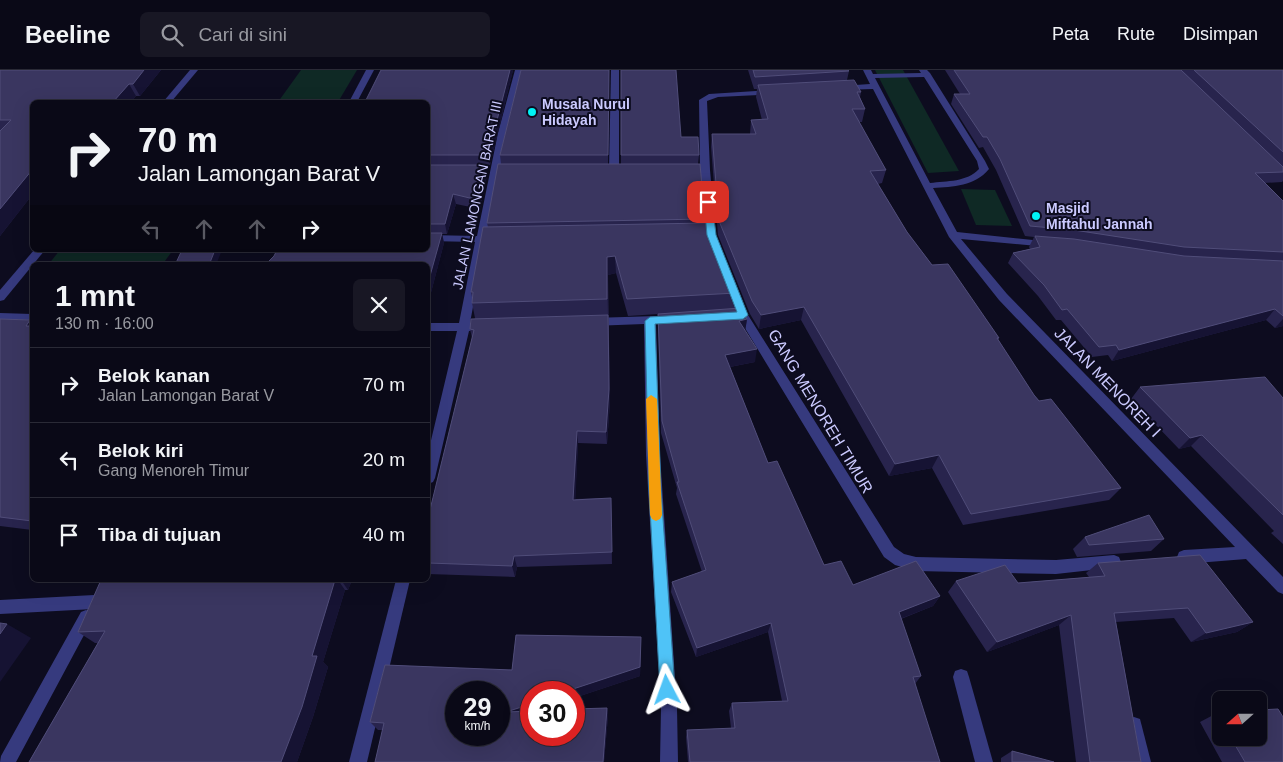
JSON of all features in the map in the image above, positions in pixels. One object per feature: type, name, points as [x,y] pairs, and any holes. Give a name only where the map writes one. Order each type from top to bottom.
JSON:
[{"type":"street","points":[[168,100],[194,70]]},
{"type":"street","points":[[354,100],[370,70]]},
{"type":"street","name":"JALAN LAMONGAN BARAT III","points":[[430,470],[464,327],[503,128],[519,70]]},
{"type":"street","points":[[614,170],[615,70]]},
{"type":"street","points":[[830,89],[872,77],[925,72],[981,161],[984,169],[980,176],[965,181],[927,186]]},
{"type":"street","name":"JALAN MENOREH I","points":[[872,77],[953,235],[1003,297],[1283,587]]},
{"type":"street","name":"GANG MENOREH TIMUR","points":[[783,92],[718,95],[703,100],[701,170],[706,235],[724,266],[739,315],[880,541],[895,556],[916,564],[1056,567],[1123,562]]},
{"type":"street","points":[[953,235],[1058,244]]},
{"type":"street","points":[[430,238],[499,239]]},
{"type":"street","points":[[0,297],[38,252]]},
{"type":"street","points":[[0,317],[30,318]]},
{"type":"street","points":[[578,322],[668,320]]},
{"type":"street","points":[[650,321],[653,455],[668,708],[669,762]]},
{"type":"street","points":[[430,327],[483,326]]},
{"type":"street","points":[[1172,558],[1249,552]]},
{"type":"street","points":[[358,762],[403,582]]},
{"type":"street","points":[[7,762],[102,587]]},
{"type":"street","points":[[0,607],[94,602]]},
{"type":"street","points":[[961,677],[984,762]]},
{"type":"street","points":[[1130,710],[1142,762]]},
{"type":"green space","points":[[301,70],[357,70],[339,100],[279,100]]},
{"type":"green space","points":[[875,70],[903,70],[959,171],[928,173]]},
{"type":"green space","points":[[961,189],[995,190],[1012,226],[976,225]]},
{"type":"green space","points":[[58,252],[172,252],[164,262],[50,262]]},
{"type":"building","points":[[0,70],[144,70],[133,84],[129,84],[115,100],[30,100],[30,172],[0,209],[0,131],[11,120],[0,120]]},
{"type":"building","points":[[381,70],[510,70],[488,155],[430,155],[430,100],[366,100]]},
{"type":"building","points":[[521,70],[609,70],[608,155],[500,155]]},
{"type":"building","points":[[621,70],[676,70],[681,137],[698,137],[699,155],[621,155]]},
{"type":"building","points":[[753,70],[848,70],[849,71],[755,77]]},
{"type":"building","points":[[954,70],[1181,70],[1283,167],[1283,172],[1255,173],[1283,201],[1283,252],[1184,247],[1074,230],[1030,226],[1000,159],[987,137],[983,137],[954,94],[970,94]]},
{"type":"building","points":[[1194,70],[1283,70],[1283,152]]},
{"type":"building","points":[[854,80],[861,92],[857,92],[865,109],[852,109],[886,170],[870,171],[907,232],[932,265],[948,264],[999,338],[997,338],[1034,395],[1039,401],[1051,399],[1121,488],[971,514],[939,455],[895,464],[804,307],[761,315],[752,301],[719,221],[712,134],[756,134],[751,120],[768,119],[758,85]]},
{"type":"building","points":[[498,164],[700,164],[705,219],[487,223]]},
{"type":"building","points":[[430,165],[485,165],[478,200],[453,194],[445,224],[430,224]]},
{"type":"building","points":[[707,223],[736,293],[627,299],[615,256],[607,257],[607,299],[472,303],[473,292],[471,292],[483,227]]},
{"type":"building","points":[[430,233],[442,233],[430,276],[430,262],[268,262],[276,252],[430,252]]},
{"type":"building","points":[[1035,236],[1074,239],[1184,256],[1283,261],[1283,316],[1275,309],[1119,350],[1116,345],[1099,347],[1067,309],[1062,310],[1044,285],[1013,253],[1040,247]]},
{"type":"building","points":[[181,252],[214,252],[210,262],[176,262]]},
{"type":"building","points":[[741,308],[747,319],[739,321],[757,349],[725,355],[768,463],[777,461],[824,565],[841,561],[853,585],[916,561],[940,596],[899,612],[921,676],[913,677],[940,762],[690,762],[687,730],[735,728],[732,703],[788,701],[771,623],[697,648],[672,582],[706,570],[677,482],[679,482],[662,421],[658,314]]},
{"type":"building","points":[[608,315],[609,389],[606,432],[577,431],[573,500],[611,498],[612,552],[514,556],[512,566],[430,563],[430,510],[474,330],[470,329],[471,319]]},
{"type":"building","points":[[0,319],[30,320],[26,326],[30,326],[30,521],[0,517]]},
{"type":"building","points":[[1265,377],[1283,398],[1283,515],[1202,435],[1190,438],[1140,387]]},
{"type":"building","points":[[1149,515],[1164,539],[1089,545],[1085,537]]},
{"type":"building","points":[[1200,555],[1253,622],[1206,633],[1188,608],[1114,613],[1141,762],[1090,762],[1071,615],[997,642],[956,581],[1005,565],[1018,583],[1105,576],[1098,563]]},
{"type":"building","points":[[100,582],[334,582],[312,656],[317,656],[302,707],[281,762],[29,762],[105,631],[78,632]]},
{"type":"building","points":[[0,623],[7,624],[0,634]]},
{"type":"building","points":[[516,635],[641,637],[640,667],[585,685],[585,681],[520,681],[520,708],[510,711],[510,681],[445,681],[445,746],[510,746],[510,712],[520,711],[520,746],[585,746],[585,709],[607,708],[603,762],[375,762],[384,723],[370,722],[385,665],[512,670]]},
{"type":"building","points":[[1278,709],[1283,717],[1283,762],[1245,762],[1236,746],[1268,746],[1268,710]]},
{"type":"building","points":[[1012,751],[1054,762],[1012,762]]},
{"type":"slow traffic","points":[[651,399],[656,515]]},
{"type":"place","name":"Musala Nurul Hidayah","points":[[532,112]]},
{"type":"place","name":"Masjid Miftahul Jannah","points":[[1036,216]]},
{"type":"route","points":[[667,690],[658,561],[650,321],[743,315],[711,235],[708,202]]}]
